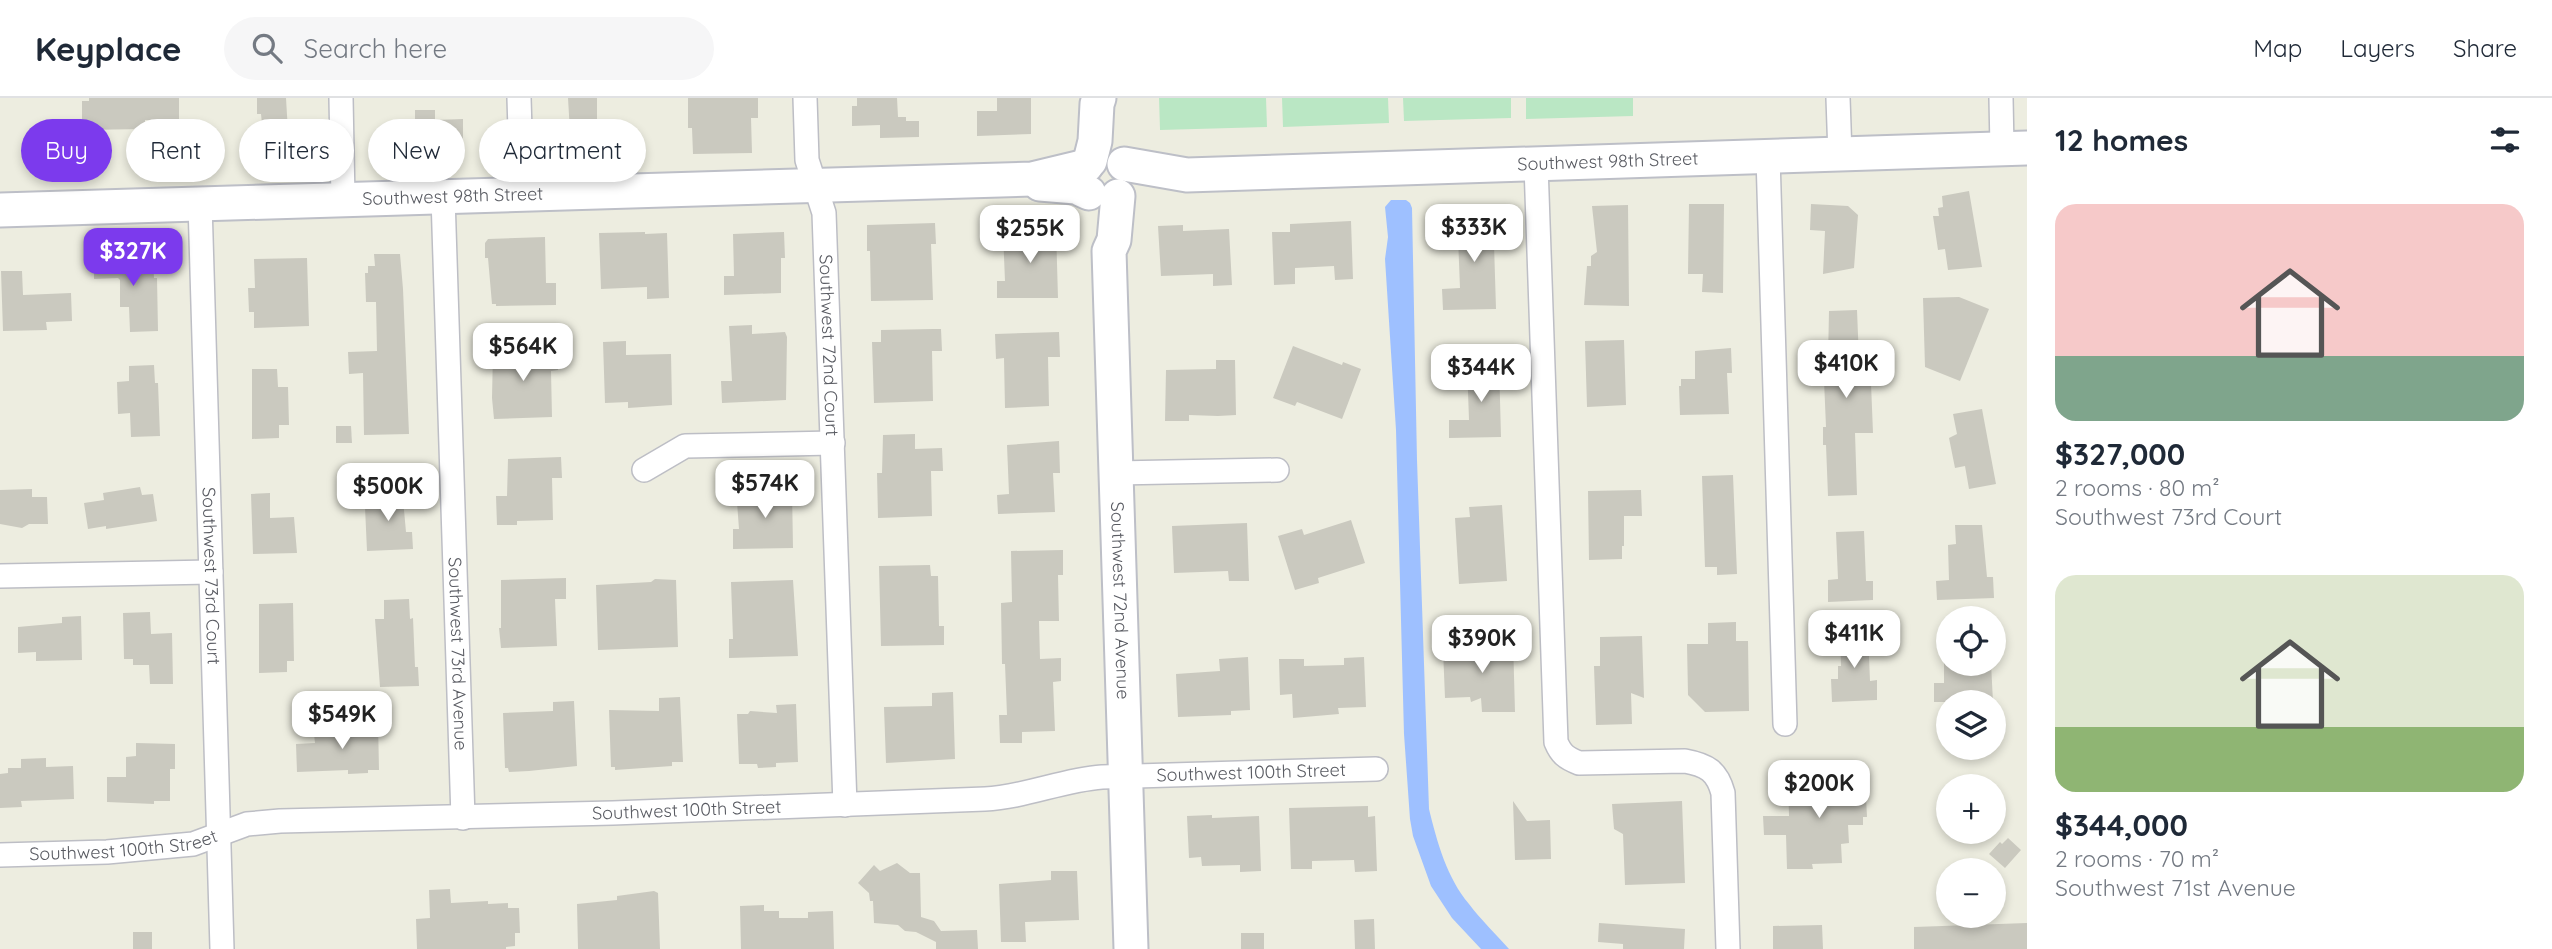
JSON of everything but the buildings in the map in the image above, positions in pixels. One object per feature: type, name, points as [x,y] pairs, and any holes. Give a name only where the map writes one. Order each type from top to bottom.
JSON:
[{"type":"street","points":[[341,98],[343,200]]},
{"type":"street","points":[[519,98],[522,195]]},
{"type":"street","name":"Southwest 72nd Court","points":[[805,98],[807,160],[824,213],[845,804]]},
{"type":"street","name":"Southwest 72nd Avenue","points":[[1100,98],[1097,104],[1096,141],[1106,179]]},
{"type":"street","name":"Southwest 72nd Avenue","points":[[1106,98],[1110,105],[1111,132],[1102,240],[1109,251],[1131,949]]},
{"type":"street","points":[[1838,98],[1840,155]]},
{"type":"street","points":[[2001,98],[2014,148]]},
{"type":"street","name":"Southwest 98th Street","points":[[0,210],[1106,179],[2014,148]]},
{"type":"street","points":[[1768,157],[1785,724]]},
{"type":"street","points":[[1536,165],[1556,742],[1567,759],[1592,764],[1702,764],[1720,781],[1724,806],[1728,949]]},
{"type":"street","name":"Southwest 73rd Avenue","points":[[443,197],[463,818]]},
{"type":"street","name":"Southwest 73rd Court","points":[[200,203],[222,949]]},
{"type":"street","points":[[644,470],[685,446],[833,443]]},
{"type":"street","points":[[1116,474],[1277,470]]},
{"type":"street","points":[[0,576],[211,572]]},
{"type":"street","name":"Southwest 100th Street","points":[[0,855],[86,853],[193,844],[247,824],[270,822],[463,818],[997,798],[1034,792],[1086,778],[1376,769]]},
{"type":"green space","points":[[1159,98],[1266,98],[1267,127],[1160,130]]},
{"type":"green space","points":[[1282,98],[1388,98],[1389,123],[1283,127]]},
{"type":"green space","points":[[1403,98],[1511,98],[1511,118],[1404,121]]},
{"type":"green space","points":[[1526,98],[1633,98],[1633,116],[1526,119]]},
{"type":"water","points":[[1391,200],[1406,200],[1412,208],[1417,460],[1429,809],[1439,847],[1461,894],[1509,949],[1481,949],[1452,918],[1431,886],[1413,836],[1410,819],[1404,734],[1396,430],[1385,259],[1388,237],[1385,207]]}]
